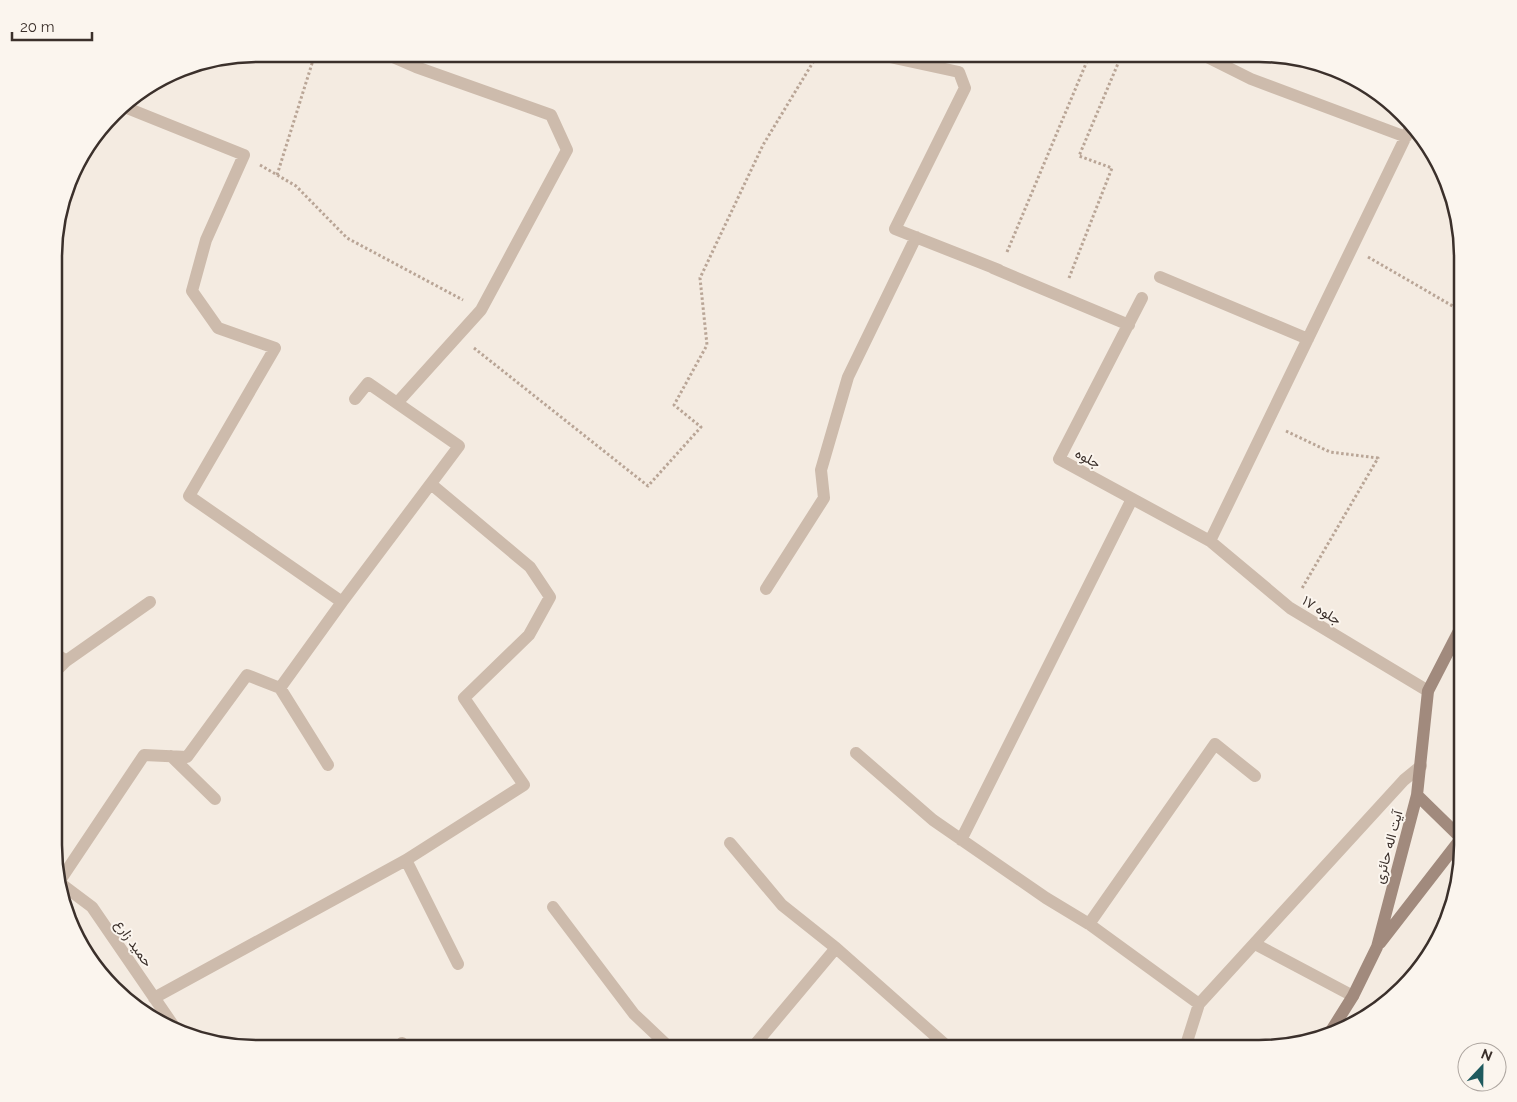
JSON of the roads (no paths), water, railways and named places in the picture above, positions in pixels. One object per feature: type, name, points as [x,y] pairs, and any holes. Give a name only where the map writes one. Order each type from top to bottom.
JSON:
[{"type":"main road","name":"آیت اله حائری","points":[[1377,946],[1417,795],[1428,691],[1454,640]]},
{"type":"main road","points":[[1417,795],[1454,830]]},
{"type":"main road","points":[[1335,1024],[1353,996],[1377,946],[1454,847]]},
{"type":"street","points":[[397,403],[481,310],[567,150],[551,115],[404,62]]},
{"type":"street","points":[[913,62],[959,72],[964,88],[895,228],[999,270]]},
{"type":"street","points":[[1210,541],[1408,132],[1251,79],[1221,62]]},
{"type":"street","points":[[131,110],[244,155],[206,240],[192,290],[218,328],[275,348],[189,496],[342,602]]},
{"type":"street","points":[[766,589],[824,498],[821,470],[848,377],[916,237]]},
{"type":"street","points":[[984,264],[1129,325]]},
{"type":"street","points":[[1160,276],[1308,339]]},
{"type":"street","name":"جلوه","points":[[1142,298],[1059,459],[1210,541]]},
{"type":"street","points":[[280,688],[459,446],[368,382],[355,399]]},
{"type":"street","points":[[154,998],[406,860],[524,785],[464,698],[529,635],[550,597],[530,567],[431,484]]},
{"type":"street","points":[[961,840],[1132,499]]},
{"type":"street","name":"جلوه ۱۷","points":[[1210,541],[1290,608],[1428,691]]},
{"type":"street","points":[[62,665],[150,602]]},
{"type":"street","points":[[62,658],[66,661]]},
{"type":"street","points":[[65,875],[144,754],[187,757],[247,675],[280,688],[328,765]]},
{"type":"street","points":[[1089,924],[1216,744],[1255,776]]},
{"type":"street","points":[[856,753],[933,820],[1046,898],[1089,924],[1199,1004]]},
{"type":"street","points":[[171,756],[215,800]]},
{"type":"street","points":[[1188,1040],[1199,1004],[1404,780],[1421,766]]},
{"type":"street","points":[[730,843],[782,906],[836,948],[940,1040]]},
{"type":"street","points":[[406,860],[458,964]]},
{"type":"street","name":"حمید زارع","points":[[68,889],[92,907],[167,1017]]},
{"type":"street","points":[[553,907],[634,1014],[658,1040]]},
{"type":"street","points":[[1255,944],[1353,996]]},
{"type":"street","points":[[759,1040],[836,948]]}]
